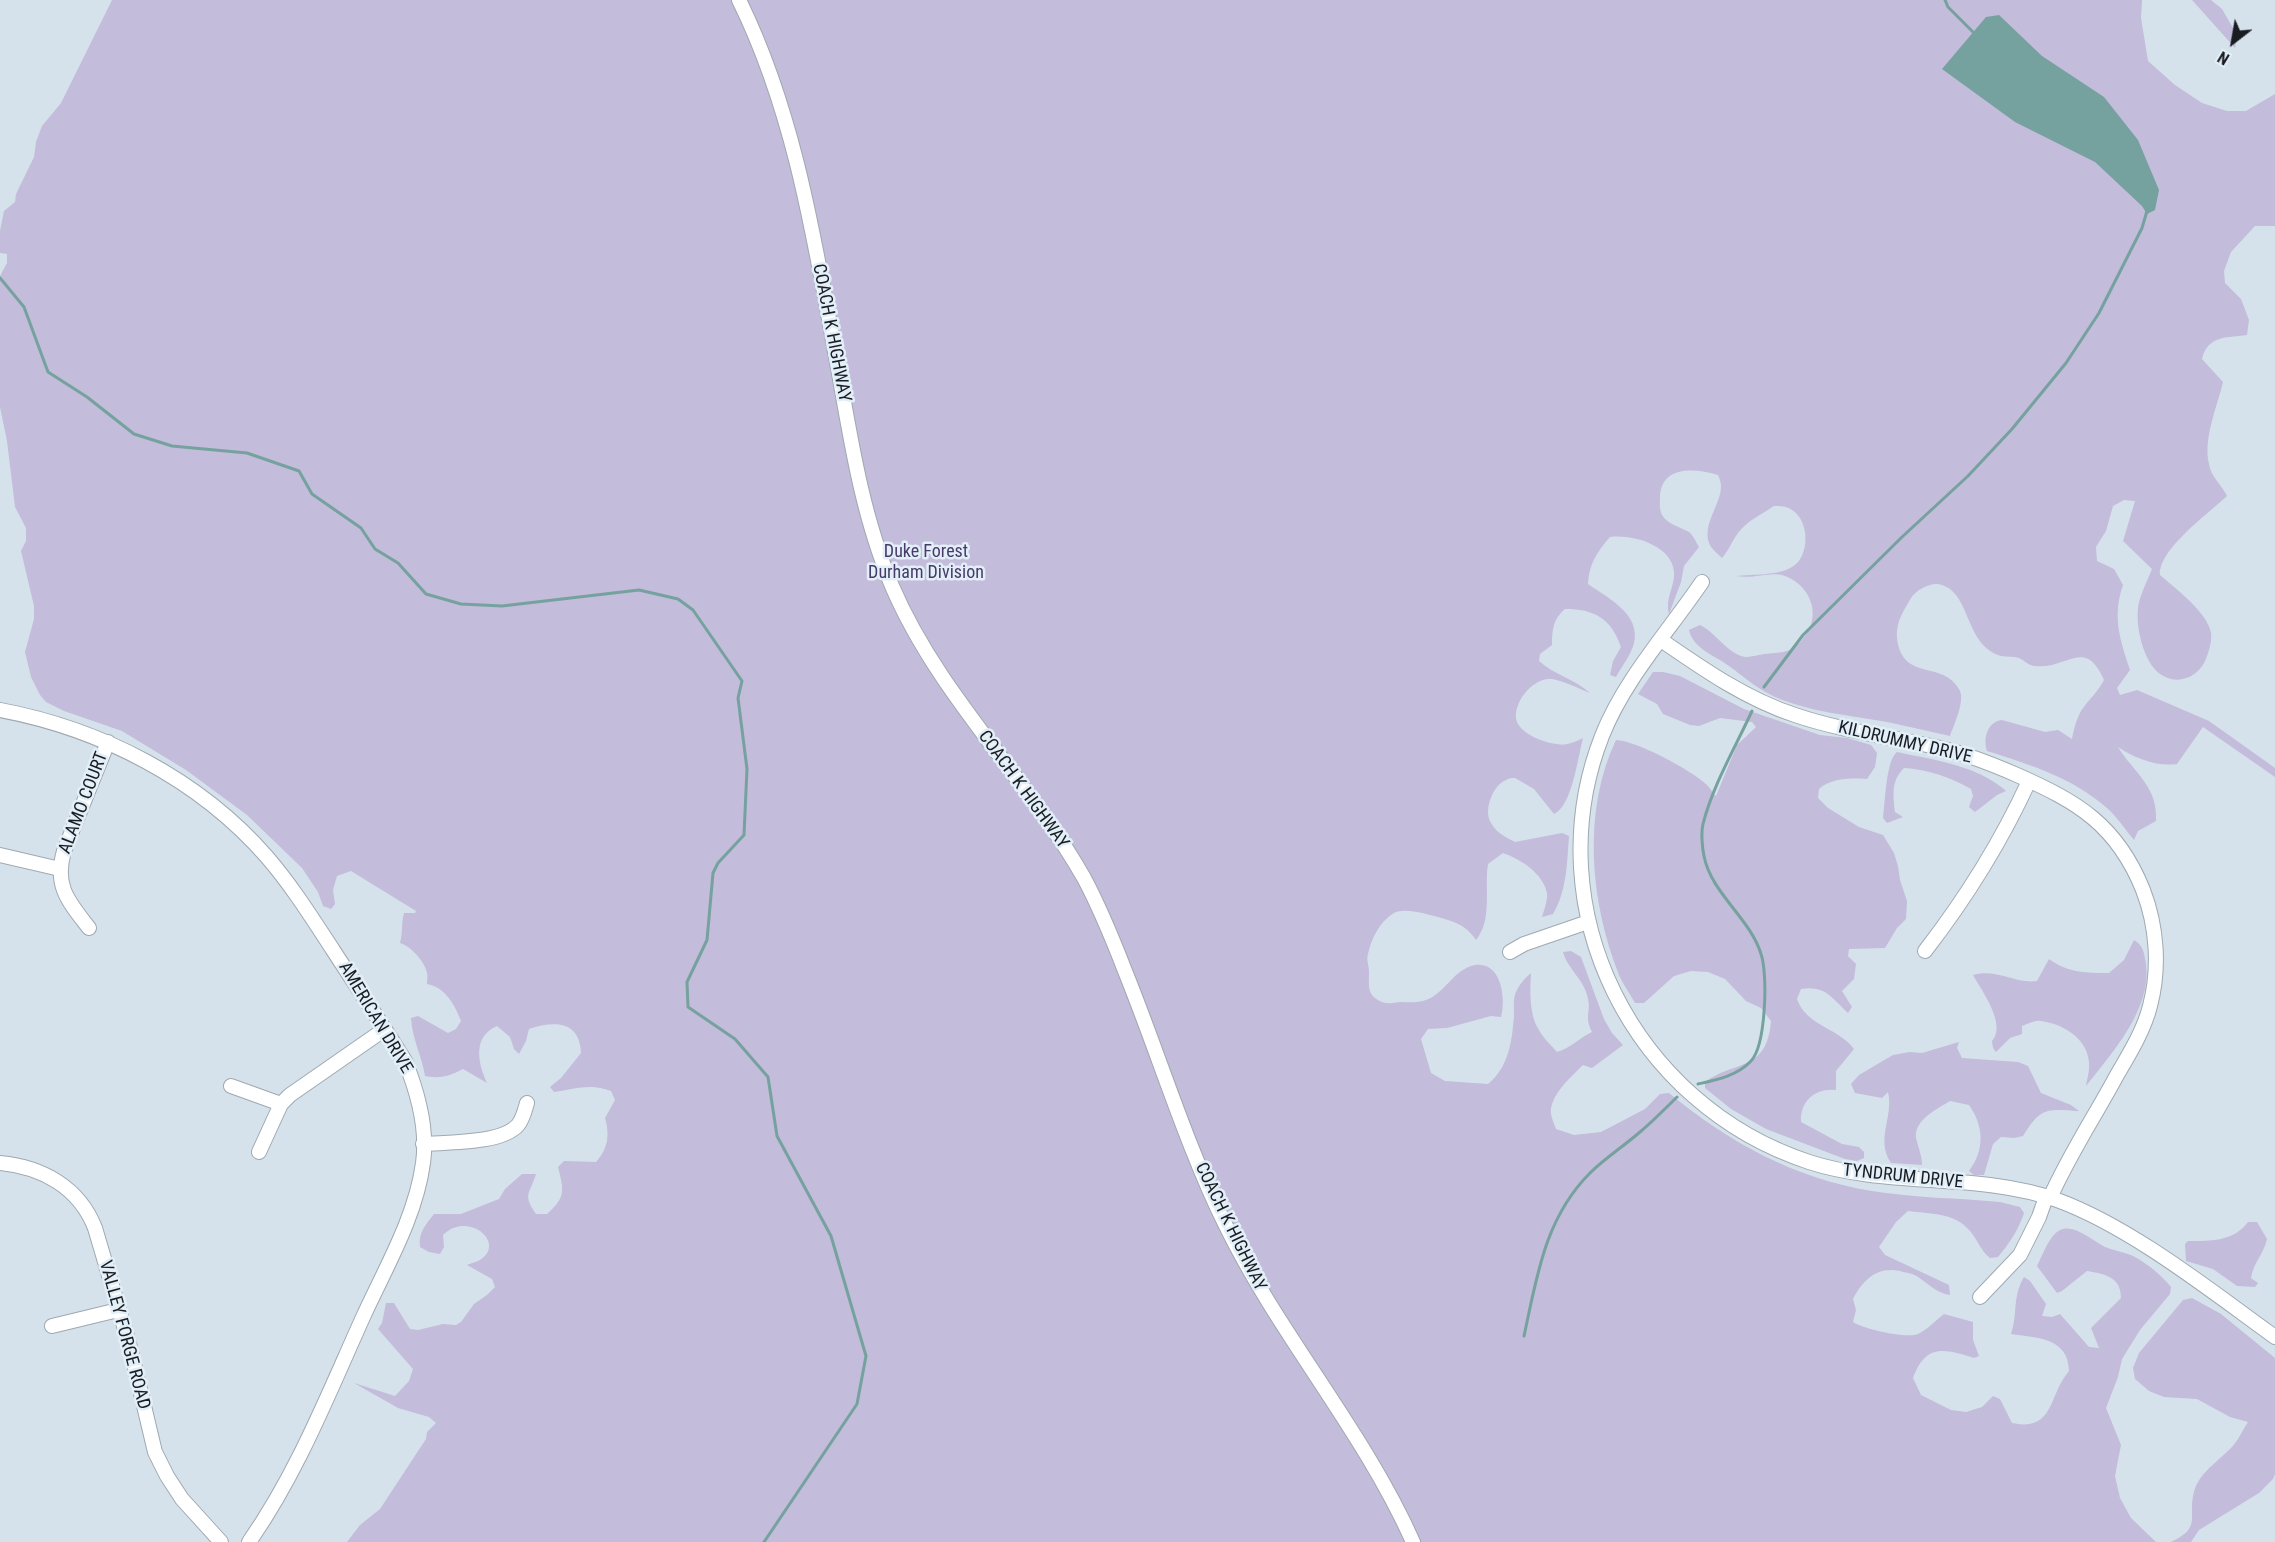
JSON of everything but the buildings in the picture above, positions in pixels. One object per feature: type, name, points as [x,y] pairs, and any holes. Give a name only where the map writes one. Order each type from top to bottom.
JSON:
[{"type":"street","name":"COACH K HIGHWAY","points":[[739,0],[763,51],[789,129],[825,299],[850,435],[874,535],[890,583],[926,652],[967,712],[1046,817],[1085,880],[1111,935],[1202,1172],[1232,1237],[1262,1294],[1384,1484],[1413,1542]]},
{"type":"street","name":"TYNDRUM DRIVE","points":[[1702,582],[1624,693],[1610,718],[1596,752],[1587,791],[1582,830],[1582,877],[1588,922],[1612,991],[1642,1041],[1692,1095],[1736,1127],[1792,1156],[1850,1173],[1991,1186],[2048,1197],[2082,1210],[2135,1240],[2275,1337]]},
{"type":"street","name":"KILDRUMMY DRIVE","points":[[1661,640],[1721,681],[1779,709],[1831,725],[1956,752],[2065,797],[2085,811],[2118,844],[2136,873],[2152,918],[2155,940],[2155,980],[2148,1014],[2128,1056],[2048,1197],[2020,1255],[1980,1297]]},
{"type":"street","name":"AMERICAN DRIVE","points":[[0,710],[70,728],[108,742],[153,766],[200,796],[231,822],[265,856],[299,898],[405,1061],[415,1086],[421,1112],[423,1144],[422,1171],[413,1204],[304,1447],[281,1492],[249,1542]]},
{"type":"street","name":"ALAMO COURT","points":[[89,928],[64,893],[61,886],[60,869],[64,851],[108,742]]},
{"type":"street","points":[[1924,951],[1976,880],[2007,826],[2029,781]]},
{"type":"street","points":[[0,855],[60,869]]},
{"type":"street","points":[[1510,952],[1524,944],[1588,922]]},
{"type":"street","points":[[259,1152],[281,1104],[309,1080],[385,1029]]},
{"type":"street","points":[[231,1086],[281,1104]]},
{"type":"street","points":[[423,1144],[488,1138],[507,1132],[521,1122],[527,1103]]},
{"type":"street","name":"VALLEY FORGE ROAD","points":[[0,1163],[46,1174],[74,1194],[87,1209],[95,1228],[129,1343],[158,1458],[182,1499],[221,1542]]},
{"type":"street","points":[[52,1326],[118,1310]]},
{"type":"green space","name":"Duke Forest Durham Division","points":[[112,0],[2142,0],[2141,18],[2148,61],[2175,85],[2202,103],[2227,111],[2246,111],[2275,94],[2275,226],[2255,226],[2231,252],[2224,271],[2225,283],[2241,299],[2249,320],[2247,335],[2213,342],[2205,351],[2202,359],[2223,382],[2209,434],[2208,454],[2212,473],[2227,496],[2197,522],[2167,554],[2160,575],[2202,614],[2210,629],[2211,639],[2208,653],[2203,665],[2196,673],[2180,679],[2163,676],[2155,670],[2144,649],[2138,628],[2138,608],[2152,569],[2123,541],[2135,501],[2124,500],[2113,506],[2106,531],[2096,547],[2097,561],[2114,569],[2123,585],[2118,618],[2120,638],[2130,670],[2117,688],[2120,695],[2137,690],[2209,721],[2275,768],[2275,777],[2203,727],[2177,764],[2146,761],[2118,747],[2149,789],[2156,809],[2156,821],[2138,831],[2134,840],[2107,808],[2079,788],[2035,767],[1987,751],[1987,731],[1997,721],[2002,720],[2045,732],[2058,730],[2072,739],[2081,711],[2104,680],[2097,667],[2090,660],[2082,657],[2046,666],[2033,666],[2019,658],[2001,656],[1989,650],[1973,630],[1957,596],[1949,588],[1938,584],[1923,588],[1911,598],[1899,622],[1897,641],[1904,658],[1910,664],[1944,676],[1959,689],[1960,706],[1950,736],[1815,710],[1771,695],[1700,647],[1691,637],[1689,630],[1700,625],[1733,652],[1745,657],[1787,651],[1799,644],[1810,628],[1812,619],[1813,609],[1806,592],[1791,579],[1778,574],[1736,576],[1772,573],[1792,567],[1798,562],[1805,547],[1805,530],[1802,522],[1798,515],[1790,509],[1774,506],[1750,521],[1742,529],[1722,558],[1710,545],[1708,534],[1721,492],[1718,475],[1700,471],[1681,471],[1673,474],[1662,486],[1660,510],[1667,521],[1690,533],[1699,547],[1684,566],[1681,582],[1669,614],[1668,602],[1674,572],[1672,563],[1666,555],[1650,543],[1629,537],[1610,537],[1594,559],[1588,584],[1613,601],[1628,615],[1635,633],[1629,656],[1616,677],[1610,675],[1613,661],[1621,647],[1612,629],[1607,622],[1593,613],[1565,609],[1554,625],[1552,645],[1540,654],[1539,661],[1590,693],[1570,684],[1550,679],[1543,680],[1524,694],[1517,708],[1517,722],[1534,737],[1560,744],[1583,738],[1570,791],[1565,801],[1554,814],[1534,789],[1513,778],[1507,779],[1497,787],[1489,804],[1488,816],[1492,825],[1501,834],[1515,842],[1562,833],[1569,836],[1564,886],[1553,914],[1542,917],[1547,893],[1541,879],[1523,863],[1503,853],[1488,864],[1486,913],[1481,932],[1476,940],[1464,927],[1450,921],[1428,914],[1398,911],[1389,916],[1380,926],[1371,942],[1367,956],[1370,992],[1374,998],[1386,1003],[1423,1001],[1437,994],[1467,967],[1484,965],[1491,969],[1500,983],[1502,992],[1501,1017],[1491,1016],[1447,1028],[1428,1029],[1421,1039],[1431,1073],[1445,1081],[1488,1084],[1505,1062],[1512,1035],[1515,994],[1520,984],[1531,973],[1530,995],[1533,1017],[1545,1039],[1557,1052],[1592,1032],[1588,1022],[1589,1004],[1586,992],[1563,952],[1571,951],[1581,957],[1604,1019],[1612,1033],[1623,1045],[1592,1068],[1583,1065],[1562,1087],[1551,1107],[1556,1129],[1574,1135],[1601,1132],[1645,1109],[1660,1094],[1669,1093],[1739,1142],[1790,1168],[1817,1178],[1872,1191],[1920,1197],[2000,1202],[2020,1207],[2024,1213],[2013,1236],[1998,1257],[1990,1258],[1970,1231],[1957,1220],[1941,1215],[1908,1211],[1896,1222],[1879,1247],[1885,1255],[1949,1285],[1950,1295],[1937,1290],[1914,1275],[1892,1270],[1878,1273],[1866,1280],[1853,1299],[1856,1310],[1853,1322],[1866,1328],[1885,1332],[1918,1334],[1944,1314],[1973,1322],[1973,1340],[1979,1356],[1974,1358],[1945,1351],[1930,1354],[1918,1367],[1913,1378],[1921,1395],[1951,1410],[1966,1412],[1982,1407],[1993,1396],[2000,1399],[2012,1423],[2026,1424],[2036,1422],[2049,1409],[2062,1380],[2069,1371],[2067,1360],[2063,1351],[2049,1341],[2011,1334],[2016,1299],[2024,1277],[2030,1281],[2046,1304],[2042,1316],[2052,1317],[2060,1314],[2089,1347],[2099,1348],[2091,1328],[2121,1298],[2118,1285],[2111,1278],[2087,1271],[2057,1293],[2037,1266],[2044,1250],[2058,1231],[2074,1230],[2105,1247],[2135,1257],[2150,1267],[2171,1287],[2170,1294],[2140,1330],[2122,1359],[2106,1408],[2121,1445],[2115,1476],[2120,1498],[2131,1518],[2156,1542],[347,1542],[360,1525],[380,1509],[426,1439],[427,1432],[436,1423],[429,1417],[398,1408],[354,1383],[395,1396],[409,1381],[413,1369],[378,1329],[382,1323],[386,1303],[394,1303],[410,1329],[418,1330],[443,1324],[456,1325],[461,1322],[474,1304],[495,1287],[492,1279],[467,1265],[480,1260],[487,1253],[489,1245],[487,1238],[481,1232],[473,1227],[453,1228],[443,1235],[444,1247],[440,1254],[420,1247],[421,1233],[434,1214],[461,1214],[499,1199],[505,1189],[522,1174],[536,1174],[528,1194],[529,1202],[536,1214],[547,1214],[558,1203],[562,1193],[558,1167],[564,1161],[596,1162],[603,1152],[608,1136],[605,1118],[615,1100],[611,1091],[597,1087],[554,1092],[550,1087],[561,1078],[581,1053],[576,1034],[556,1024],[529,1029],[519,1054],[514,1049],[510,1037],[497,1026],[489,1031],[480,1044],[479,1051],[481,1067],[487,1083],[463,1069],[445,1076],[425,1076],[411,1018],[418,1016],[448,1033],[456,1029],[461,1021],[456,1009],[444,993],[427,984],[426,969],[420,959],[409,947],[400,943],[404,913],[415,913],[416,911],[351,871],[337,876],[333,890],[335,904],[331,909],[323,906],[318,892],[302,868],[247,815],[186,770],[122,731],[64,711],[46,702],[31,677],[25,652],[34,619],[34,606],[21,551],[26,541],[26,528],[15,507],[7,441],[0,407],[0,276],[7,263],[7,254],[0,253],[0,231],[4,211],[15,202],[16,194],[34,157],[36,142],[42,126],[61,103]]},
{"type":"green space","points":[[2192,0],[2211,0],[2222,9],[2237,35],[2235,48]]},
{"type":"green space","points":[[1653,672],[1680,676],[1744,709],[1820,735],[1847,738],[1871,745],[1877,753],[1875,767],[1867,779],[1848,779],[1829,783],[1819,789],[1818,798],[1828,808],[1859,827],[1883,835],[1894,853],[1898,866],[1907,901],[1906,919],[1897,928],[1885,948],[1849,949],[1848,956],[1856,964],[1854,979],[1842,991],[1852,1007],[1848,1013],[1828,994],[1816,989],[1801,989],[1797,999],[1801,1008],[1808,1015],[1840,1036],[1854,1049],[1836,1071],[1836,1090],[1822,1091],[1810,1097],[1803,1108],[1801,1122],[1842,1144],[1859,1147],[1864,1152],[1864,1158],[1857,1161],[1845,1159],[1766,1129],[1731,1109],[1705,1088],[1705,1082],[1716,1075],[1756,1057],[1763,1049],[1768,1037],[1771,1021],[1761,1008],[1746,1001],[1725,979],[1708,972],[1691,971],[1674,976],[1644,1003],[1635,1003],[1619,975],[1602,917],[1596,887],[1594,857],[1594,826],[1598,796],[1605,767],[1616,740],[1637,745],[1677,764],[1707,785],[1716,796],[1737,745],[1756,727],[1752,722],[1720,718],[1699,726],[1690,725],[1663,714],[1657,704],[1638,694]]},
{"type":"green space","points":[[1897,752],[1968,769],[1982,775],[2006,791],[1975,812],[1969,807],[1973,796],[1971,789],[1939,775],[1904,768],[1895,783],[1894,794],[1895,812],[1903,817],[1887,823],[1883,818],[1887,782],[1890,764]]},
{"type":"green space","points":[[2134,940],[2142,947],[2146,964],[2143,997],[2128,1030],[2086,1086],[2089,1065],[2084,1046],[2079,1039],[2058,1025],[2039,1021],[2022,1026],[2022,1034],[2010,1038],[1996,1052],[1992,1041],[1997,1026],[1995,1017],[1973,975],[1990,973],[2037,981],[2049,959],[2070,970],[2109,973],[2124,960]]},
{"type":"green space","points":[[1959,1042],[1957,1048],[1962,1058],[2018,1062],[2028,1066],[2041,1093],[2071,1105],[2079,1111],[2045,1112],[2035,1120],[2023,1136],[2001,1137],[1993,1144],[1984,1175],[1974,1175],[1969,1171],[1980,1146],[1978,1121],[1969,1105],[1950,1101],[1922,1120],[1916,1132],[1922,1165],[1891,1163],[1885,1145],[1889,1110],[1888,1092],[1882,1098],[1855,1093],[1851,1084],[1859,1075],[1893,1055],[1910,1052],[1922,1053]]},
{"type":"green space","points":[[2248,1222],[2257,1222],[2267,1239],[2252,1273],[2251,1278],[2258,1283],[2255,1287],[2237,1286],[2213,1269],[2186,1261],[2185,1244],[2188,1241],[2228,1237],[2242,1229]]},
{"type":"green space","points":[[2192,1298],[2221,1314],[2275,1358],[2275,1474],[2259,1493],[2199,1530],[2191,1542],[2171,1542],[2181,1537],[2190,1526],[2192,1501],[2197,1484],[2206,1471],[2236,1442],[2248,1422],[2230,1417],[2197,1399],[2164,1397],[2149,1391],[2135,1379],[2133,1368],[2139,1353],[2183,1300]]},
{"type":"shaded area","points":[[1999,15],[2042,56],[2104,97],[2138,140],[2159,190],[2155,210],[2147,214],[2142,206],[2095,162],[2015,122],[1942,69],[1986,17]]},
{"type":"waterway","points":[[1945,0],[1948,7],[1975,34]]},
{"type":"waterway","points":[[1764,687],[1803,635],[1902,537],[1968,476],[2012,429],[2066,363],[2099,313],[2142,228],[2147,211]]},
{"type":"waterway","points":[[0,278],[24,307],[48,372],[87,397],[134,434],[172,446],[247,453],[299,471],[312,494],[361,528],[375,549],[398,563],[426,594],[461,604],[502,606],[639,590],[678,599],[693,610],[742,681],[738,698],[747,769],[744,835],[718,863],[713,873],[707,940],[687,982],[688,1007],[735,1039],[768,1077],[777,1136],[831,1236],[866,1356],[857,1404],[764,1542]]},
{"type":"waterway","points":[[1698,1084],[1726,1077],[1751,1061],[1756,1053],[1763,1025],[1765,977],[1761,954],[1756,941],[1714,882],[1704,856],[1702,840],[1703,824],[1712,795],[1752,711]]},
{"type":"waterway","points":[[1524,1336],[1545,1249],[1563,1209],[1575,1190],[1602,1162],[1645,1128],[1677,1097]]}]
